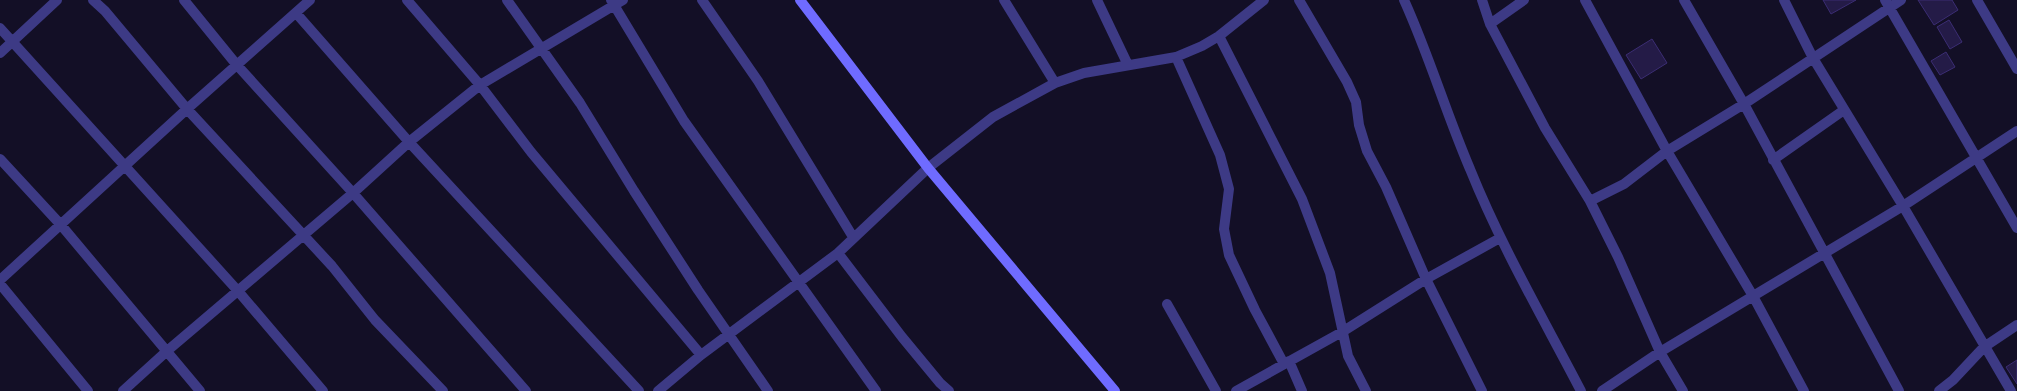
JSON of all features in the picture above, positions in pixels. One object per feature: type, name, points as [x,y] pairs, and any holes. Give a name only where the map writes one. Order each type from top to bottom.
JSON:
[{"type":"street","points":[[0,52],[57,0]]},
{"type":"street","points":[[93,0],[105,11],[187,109],[332,266],[375,320],[443,391]]},
{"type":"street","points":[[184,0],[236,64],[353,193],[526,391]]},
{"type":"street","points":[[0,280],[126,166],[297,7],[310,0]]},
{"type":"street","points":[[407,0],[480,85],[531,152],[702,355]]},
{"type":"street","points":[[507,0],[580,103],[634,191],[768,391]]},
{"type":"street","points":[[702,0],[758,81],[853,237]]},
{"type":"street","points":[[800,0],[928,168],[1115,391]]},
{"type":"street","points":[[1004,0],[1055,83]]},
{"type":"street","points":[[1098,0],[1128,65]]},
{"type":"street","points":[[658,391],[702,355],[838,253],[853,237],[928,168],[993,117],[1055,83],[1084,73],[1176,57],[1202,46],[1219,36],[1264,0]]},
{"type":"street","points":[[1299,0],[1347,82],[1356,102],[1359,125],[1367,151],[1386,188],[1426,279],[1482,391]]},
{"type":"street","points":[[1404,0],[1422,39],[1469,169],[1500,238],[1581,391]]},
{"type":"street","points":[[1482,0],[1490,24],[1544,128],[1590,201],[1618,257],[1660,352],[1683,391]]},
{"type":"street","points":[[1490,24],[1524,0]]},
{"type":"street","points":[[1585,0],[1667,151],[1753,296],[1804,391]]},
{"type":"street","points":[[1684,0],[1744,104],[1898,391]]},
{"type":"street","points":[[1784,0],[1813,58],[1903,206],[2010,391]]},
{"type":"street","points":[[1590,201],[1624,184],[1667,151],[1744,104],[1813,58],[1887,4],[1901,0]]},
{"type":"street","points":[[1977,0],[2017,69]]},
{"type":"street","points":[[123,391],[167,351],[353,193],[409,142],[480,85],[617,2],[684,121],[876,391]]},
{"type":"street","points":[[1887,4],[2017,228]]},
{"type":"street","points":[[297,7],[409,142],[639,391]]},
{"type":"street","points":[[0,28],[238,291],[323,391]]},
{"type":"street","points":[[1219,36],[1302,199],[1330,273],[1348,356],[1366,391]]},
{"type":"street","points":[[1176,57],[1204,117],[1223,168],[1229,189],[1224,229],[1230,255],[1254,310],[1302,391]]},
{"type":"street","points":[[1773,160],[1844,110]]},
{"type":"street","points":[[1602,391],[1660,352],[1903,206],[2017,131]]},
{"type":"street","points":[[0,159],[61,225],[200,391]]},
{"type":"street","points":[[1236,391],[1342,332],[1426,279],[1500,238]]},
{"type":"street","points":[[838,253],[907,343],[940,383],[949,391]]},
{"type":"street","points":[[0,284],[88,391]]},
{"type":"street","points":[[1167,304],[1216,391]]},
{"type":"street","points":[[1939,391],[1953,380],[1984,347],[2017,325]]},
{"type":"building","points":[[1823,0],[1856,0],[1831,14]]},
{"type":"building","points":[[1918,0],[1952,0],[1958,10],[1934,25]]},
{"type":"building","points":[[1949,20],[1962,42],[1950,49],[1937,27]]},
{"type":"building","points":[[1652,39],[1667,63],[1641,79],[1626,55]]},
{"type":"building","points":[[1946,52],[1955,67],[1940,75],[1931,61]]},
{"type":"building","points":[[2017,360],[2017,384],[2006,367]]}]
